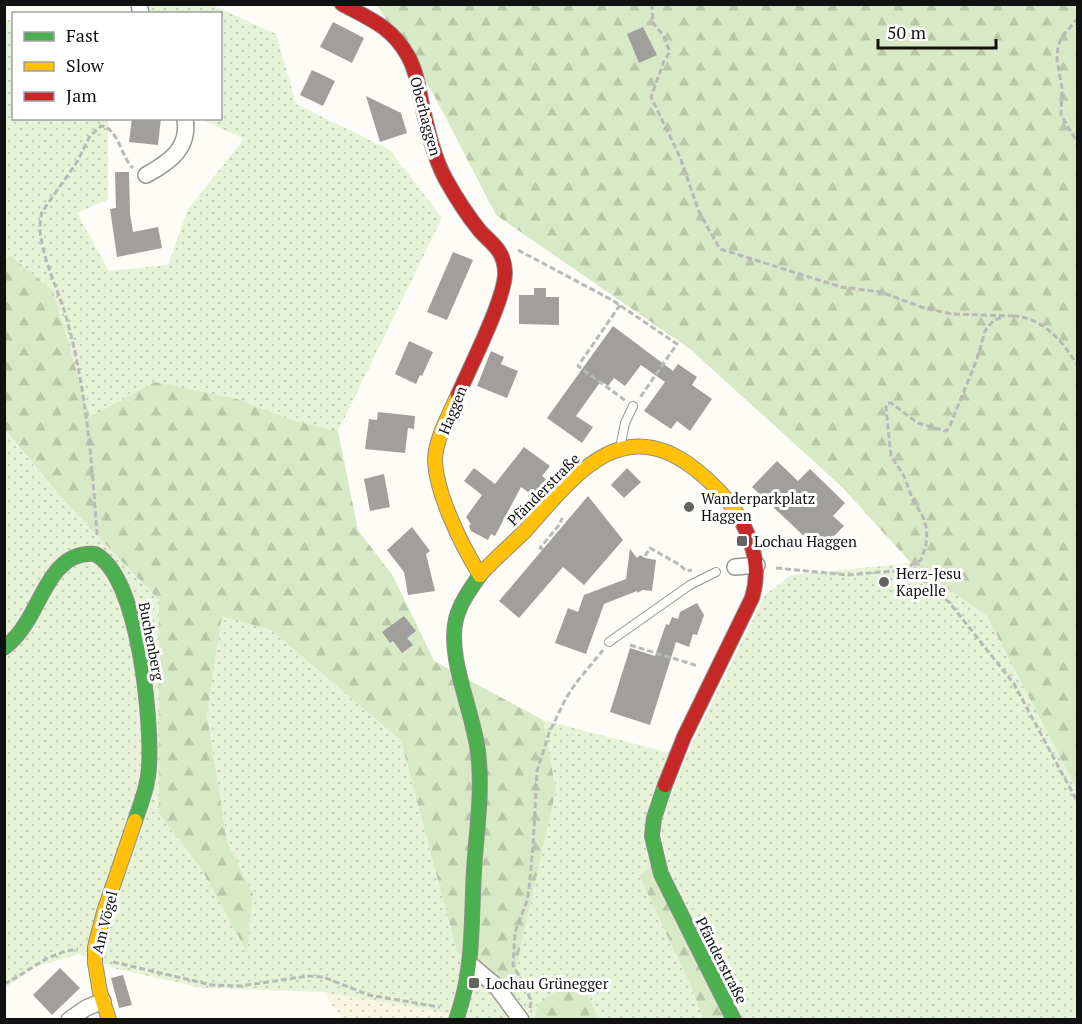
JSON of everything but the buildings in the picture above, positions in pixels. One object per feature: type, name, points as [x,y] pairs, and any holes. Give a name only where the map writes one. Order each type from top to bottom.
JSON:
[{"type":"street","name":"Oberhaggen","points":[[342,4],[385,27],[405,51],[416,75],[427,128],[444,176],[471,219],[495,244]]},
{"type":"street","points":[[146,175],[167,163],[178,153],[185,139],[185,120]]},
{"type":"street","name":"Haggen","points":[[480,575],[466,553],[449,512],[438,483],[435,458],[444,426],[502,292],[504,264],[495,244]]},
{"type":"street","name":"Pfänderstraße","points":[[458,1015],[471,965],[474,870],[480,805],[478,743],[459,668],[455,638],[460,608],[480,575],[585,469],[603,455],[633,445],[654,447],[675,455],[696,470],[734,510],[751,540],[757,565],[751,603],[684,737],[654,819],[652,836],[661,874],[734,1020]]},
{"type":"street","points":[[4,648],[20,633],[60,566],[73,557],[99,555]]},
{"type":"street","name":"Buchenberg","points":[[99,555],[118,579],[132,613],[149,732],[149,775],[128,844]]},
{"type":"street","points":[[735,567],[757,565]]},
{"type":"street","name":"Am Vögel","points":[[110,1020],[103,1001],[94,951],[104,912],[128,844]]},
{"type":"street","points":[[471,965],[496,986],[520,1018]]},
{"type":"street","points":[[69,1020],[86,1008],[103,1001]]},
{"type":"lane","points":[[620,448],[625,423],[633,406]]},
{"type":"lane","points":[[609,642],[638,619],[690,585],[716,572]]},
{"type":"path","points":[[652,4],[653,23],[663,35],[670,52],[664,61],[651,97],[680,157],[699,212],[720,249],[841,287],[881,292],[924,308],[952,314],[1013,315],[1033,320],[1050,332],[1070,353],[1077,366]]},
{"type":"path","points":[[1077,18],[1062,37],[1058,46],[1057,60],[1062,88],[1061,115],[1077,143]]},
{"type":"path","points":[[99,555],[90,441],[83,401],[65,314],[43,247],[39,226],[42,212],[77,162],[90,136],[101,126],[107,127],[112,132],[129,164],[146,175]]},
{"type":"path","points":[[495,244],[516,248],[620,305],[677,344],[633,406],[578,366],[620,305]]},
{"type":"path","points":[[902,570],[921,561],[927,545],[927,530],[904,476],[891,456],[886,407],[888,403],[897,406],[918,423],[946,431],[977,359],[985,331],[999,317],[1013,315]]},
{"type":"path","points":[[645,556],[650,548],[703,578]]},
{"type":"path","points":[[757,565],[849,575],[902,570],[912,572],[923,579],[949,602],[1014,684],[1077,804]]},
{"type":"path","points":[[520,1018],[530,1009],[531,1004],[527,990],[513,965],[515,932],[527,901],[529,889],[537,771],[549,734],[566,698],[609,642]]},
{"type":"path","points":[[630,645],[717,672]]},
{"type":"path","points":[[4,984],[41,960],[67,950],[94,951],[196,983],[241,986],[323,977],[380,998],[458,1015]]},
{"type":"shaded area","points":[[323,992],[452,1014],[450,1020],[342,1019]]},
{"type":"green space","points":[[148,5],[212,5],[276,34],[296,104],[390,150],[442,218],[338,431],[298,422],[237,399],[90,417],[53,291],[12,257],[5,259],[4,21],[12,22],[12,120],[108,120],[108,199],[77,213],[109,271],[168,265],[188,209],[244,139],[203,120],[222,120],[222,12],[149,12]]},
{"type":"green space","points":[[377,5],[1077,5],[1077,790],[987,616],[911,563],[842,487],[690,349],[496,215],[435,97]]},
{"type":"green space","points":[[11,256],[53,291],[90,417],[155,382],[237,399],[298,422],[338,431],[358,530],[393,576],[434,661],[543,720],[556,790],[517,964],[516,999],[457,952],[401,741],[271,630],[222,616],[207,714],[227,841],[253,894],[247,952],[202,870],[159,814],[159,600],[66,503],[5,430],[4,259]]},
{"type":"green space","points":[[4,430],[66,503],[159,600],[159,814],[202,870],[247,951],[253,894],[227,841],[207,714],[222,615],[271,630],[401,741],[457,952],[516,999],[517,964],[556,790],[543,720],[670,753],[654,865],[639,875],[694,994],[703,1019],[599,1019],[589,997],[537,1005],[535,1019],[451,1019],[452,1014],[323,992],[202,988],[117,969],[79,954],[35,967],[5,988]]},
{"type":"green space","points":[[911,563],[987,616],[1077,790],[1077,1019],[742,1019],[668,872],[660,824],[686,756],[765,595],[791,575]]},
{"type":"green space","points":[[654,865],[732,1019],[703,1019],[694,994],[639,875]]},
{"type":"green space","points":[[560,988],[589,997],[599,1019],[535,1019],[537,1005]]},
{"type":"traffic: fast","points":[[4,648],[24,627],[52,577],[69,560],[81,555],[95,554],[110,568],[122,590],[132,619],[145,686],[149,746],[148,774],[135,821]]},
{"type":"traffic: fast","points":[[456,1020],[466,983],[471,947],[480,776],[477,745],[458,671],[454,635],[460,607],[480,575]]},
{"type":"traffic: fast","points":[[665,785],[654,818],[652,836],[661,874],[734,1020]]},
{"type":"traffic: slow","points":[[458,395],[437,444],[436,474],[451,519],[480,575]]},
{"type":"traffic: slow","points":[[480,575],[581,472],[600,458],[621,449],[644,447],[668,453],[695,469],[722,494],[734,508],[743,524]]},
{"type":"traffic: slow","points":[[109,1020],[100,992],[95,947],[104,912],[135,821]]},
{"type":"traffic: jam","points":[[342,4],[371,19],[402,46],[416,75],[429,135],[441,170],[466,212],[497,248],[504,264],[504,283],[500,298],[458,395]]},
{"type":"traffic: jam","points":[[665,785],[684,737],[752,598],[756,579],[755,560],[751,542],[743,524]]},
{"type":"place","name":"Wanderparkplatz Haggen","points":[[689,507]]},
{"type":"place","name":"Lochau Haggen","points":[[742,541]]},
{"type":"place","name":"Herz-Jesu Kapelle","points":[[884,582]]},
{"type":"place","name":"Lochau Grünegger","points":[[474,983]]}]
